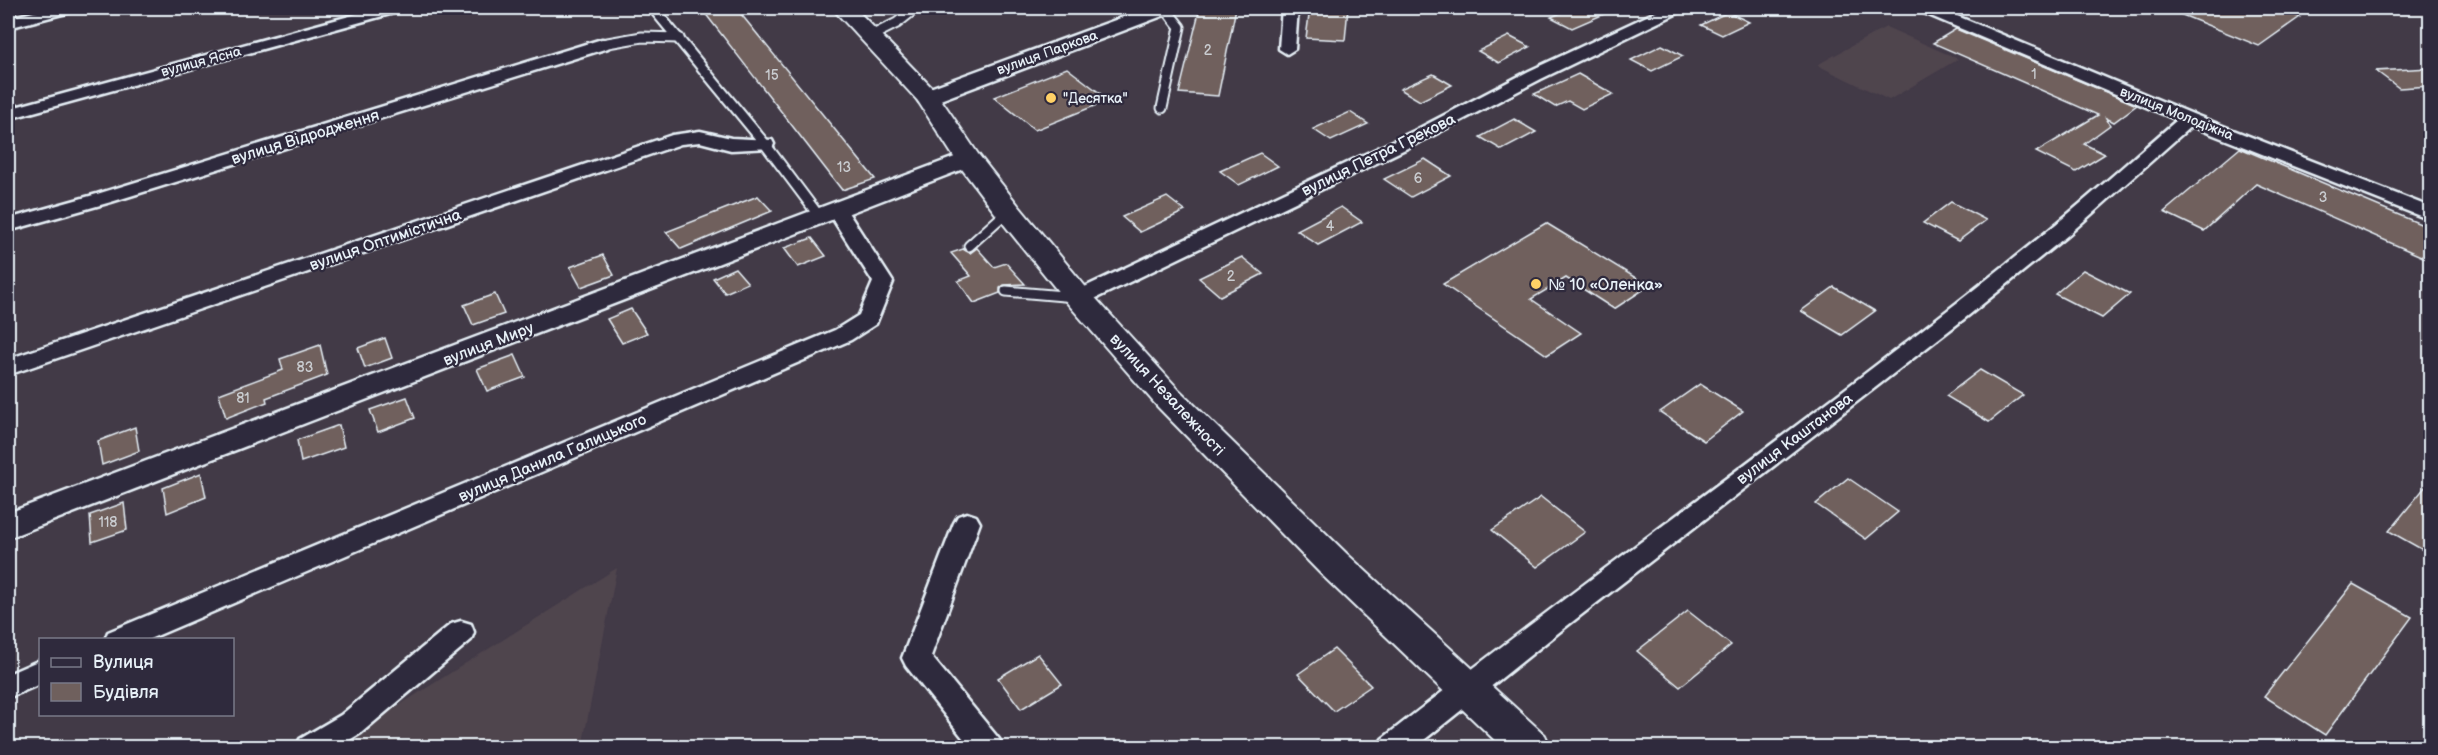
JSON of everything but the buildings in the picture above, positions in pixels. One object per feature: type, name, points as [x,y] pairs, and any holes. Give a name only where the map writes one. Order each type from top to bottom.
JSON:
[{"type":"main road","name":"вулиця Незалежності","points":[[843,8],[927,97],[968,159],[1008,211],[1079,298],[1168,398],[1334,564],[1531,747]]},
{"type":"street","points":[[8,23],[68,8]]},
{"type":"street","name":"вулиця Ясна","points":[[8,114],[395,8]]},
{"type":"street","name":"вулиця Паркова","points":[[927,97],[1166,8]]},
{"type":"street","points":[[1287,50],[1290,8]]},
{"type":"street","name":"вулиця Петра Грекова","points":[[1079,298],[1420,135],[1535,75],[1676,8]]},
{"type":"street","name":"вулиця Молодіжна","points":[[1924,8],[2189,119],[2430,214]]},
{"type":"street","name":"вулиця Відродження","points":[[8,225],[104,198],[602,44]]},
{"type":"street","name":"вулиця Каштанова","points":[[1392,747],[1466,687],[1997,282],[2189,119]]},
{"type":"street","name":"вулиця Оптимістична","points":[[8,368],[678,139],[700,136],[731,144],[765,144]]},
{"type":"street","name":"вулиця Миру","points":[[8,526],[968,159]]},
{"type":"street","name":"вулиця Данила Галицького","points":[[120,638],[843,335],[868,319],[883,282],[828,213]]},
{"type":"street","points":[[967,523],[916,658],[989,747]]},
{"type":"street","points":[[310,747],[351,724],[461,632]]},
{"type":"street","points":[[8,686],[39,672]]},
{"type":"lane","points":[[653,8],[765,144],[828,213]]},
{"type":"lane","points":[[869,37],[897,23],[916,8]]},
{"type":"lane","points":[[1162,108],[1180,27],[1166,8]]},
{"type":"lane","points":[[602,44],[642,37],[679,38]]},
{"type":"lane","points":[[969,246],[1008,211]]},
{"type":"lane","points":[[1006,291],[1079,298]]},
{"type":"shaded area","points":[[1886,27],[1958,59],[1889,100],[1817,65]]},
{"type":"shaded area","points":[[617,568],[582,747],[333,747]]},
{"type":"place","name":"\"Десятка\"","points":[[1051,98]]},
{"type":"place","name":"№ 10 «Оленка»","points":[[1536,284]]}]
